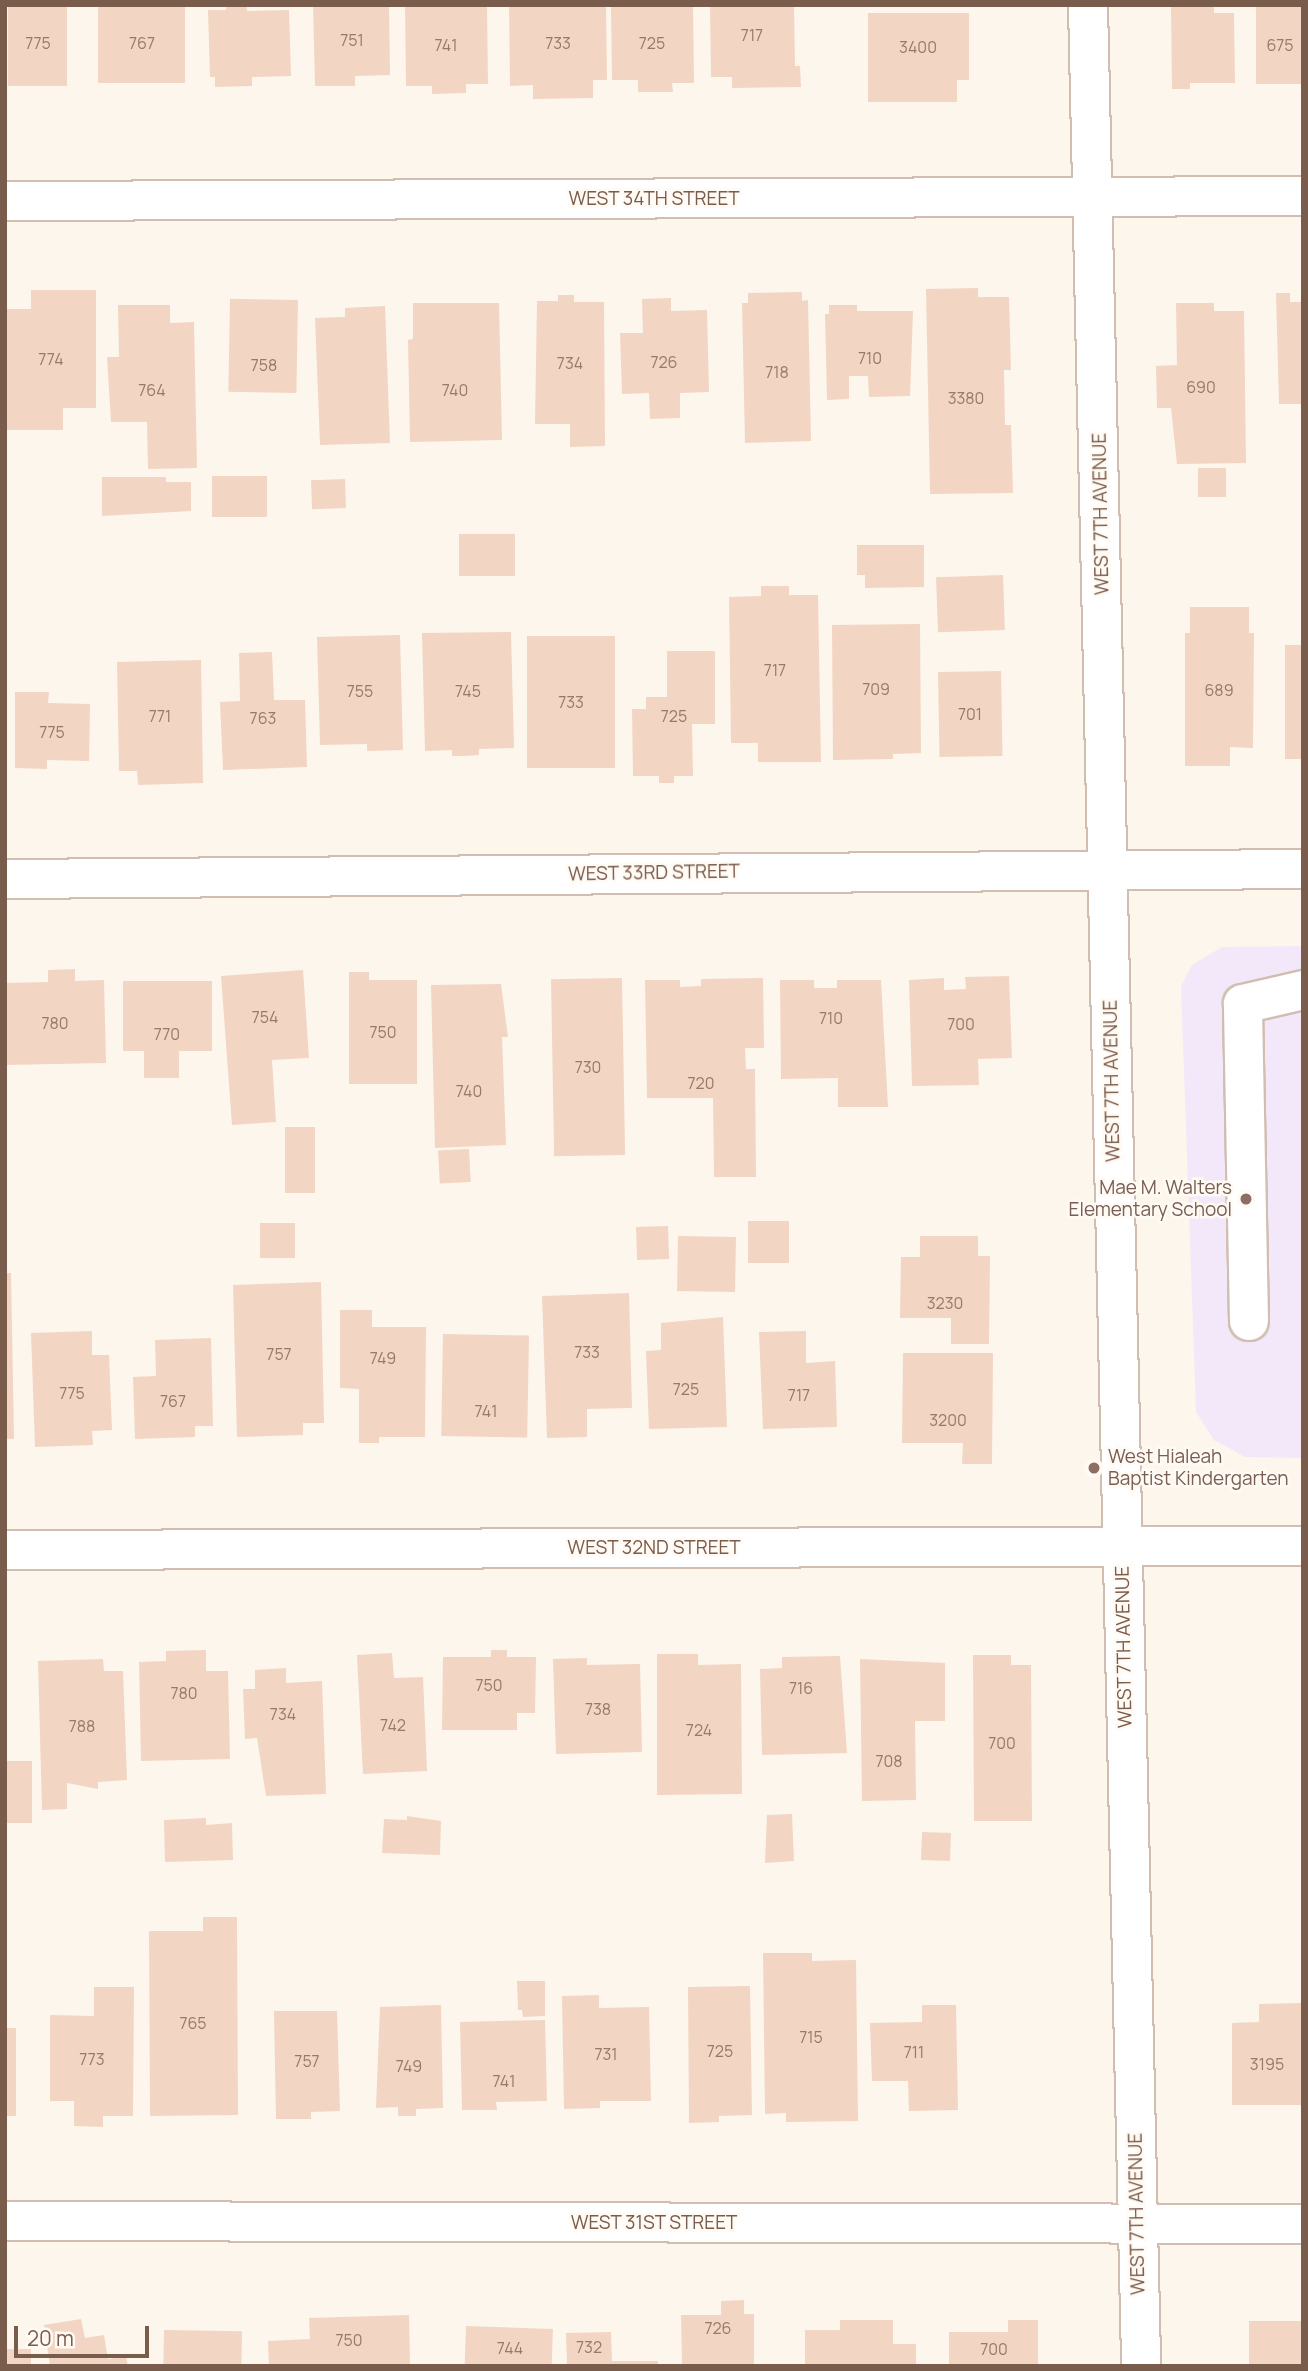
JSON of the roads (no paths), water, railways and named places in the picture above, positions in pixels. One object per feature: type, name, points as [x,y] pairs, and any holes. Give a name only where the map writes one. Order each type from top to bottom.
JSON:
[{"type":"street","name":"WEST 7TH AVENUE","points":[[1087,5],[1094,197],[1121,1546],[1141,2366]]},
{"type":"street","name":"WEST 34TH STREET","points":[[5,201],[1303,196]]},
{"type":"street","name":"WEST 33RD STREET","points":[[5,879],[1303,869]]},
{"type":"street","points":[[1249,1321],[1243,1004],[1303,990]]},
{"type":"street","name":"WEST 32ND STREET","points":[[5,1550],[1303,1546]]},
{"type":"street","name":"WEST 31ST STREET","points":[[5,2221],[1303,2224]]},
{"type":"place","name":"Mae M. Walters Elementary School","points":[[1246,1199]]},
{"type":"place","name":"West Hialeah Baptist Kindergarten","points":[[1094,1468]]}]
